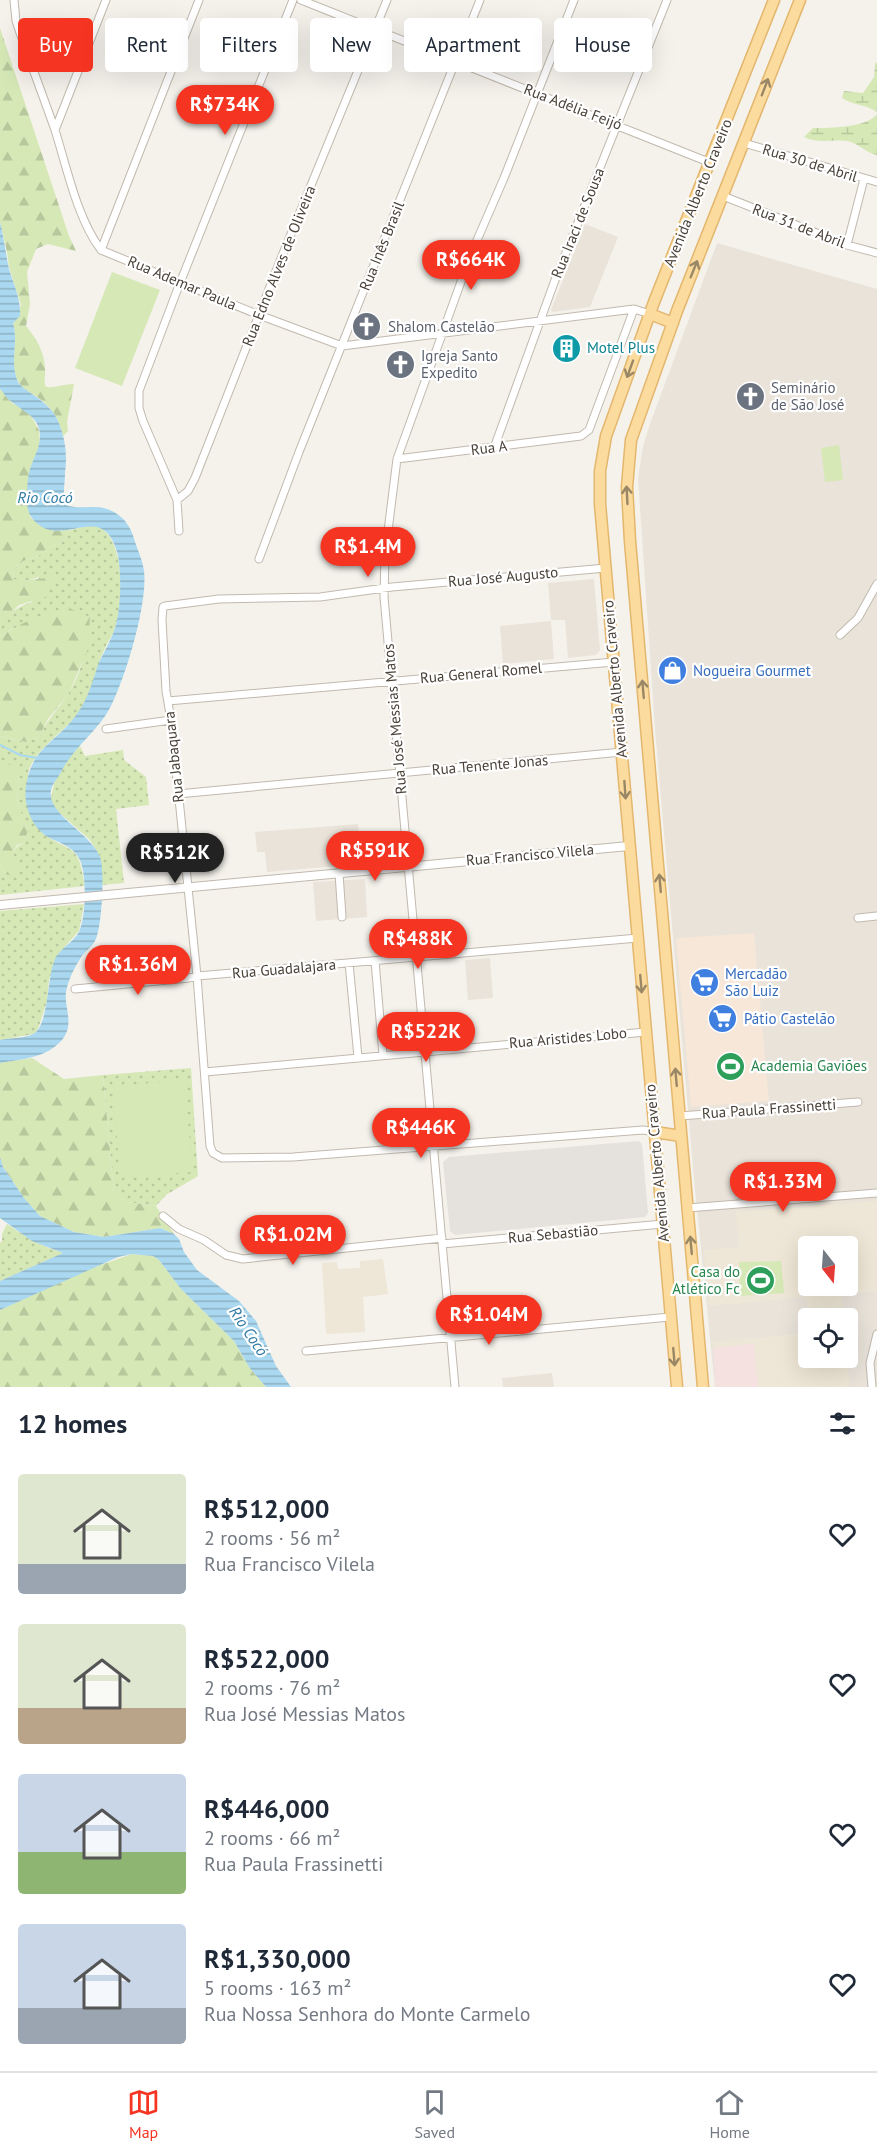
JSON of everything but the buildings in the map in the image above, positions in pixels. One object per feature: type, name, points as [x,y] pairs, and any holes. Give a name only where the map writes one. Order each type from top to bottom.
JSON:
[{"type":"main road","name":"Avenida Alberto Craveiro","points":[[676,1387],[606,568],[600,487],[602,455],[606,436],[650,314],[774,0]]},
{"type":"main road","name":"Avenida Alberto Craveiro","points":[[703,1387],[627,487],[631,440],[673,323],[800,0]]},
{"type":"main road","points":[[650,314],[673,323]]},
{"type":"main road","points":[[655,1132],[681,1136]]},
{"type":"street","points":[[14,0],[16,21],[86,224],[101,250]]},
{"type":"street","points":[[55,130],[106,0]]},
{"type":"street","points":[[101,250],[199,0]]},
{"type":"street","points":[[179,531],[177,500],[143,421],[138,399],[139,391],[293,0]]},
{"type":"street","name":"Rua Adélia Feijó","points":[[301,0],[348,18]]},
{"type":"street","name":"Rua Edno Alves de Oliveira","points":[[380,18],[387,0]]},
{"type":"street","name":"Rua Inês Brasil","points":[[473,18],[480,0]]},
{"type":"street","name":"Rua José Messias Matos","points":[[455,1387],[384,588],[385,555],[397,459],[471,254],[574,0]]},
{"type":"street","name":"Rua Iraci de Sousa","points":[[494,448],[540,320],[667,0]]},
{"type":"street","name":"Rua Edno Alves de Oliveira","points":[[177,500],[188,491],[195,478],[359,72]]},
{"type":"street","name":"Rua Inês Brasil","points":[[259,559],[452,72]]},
{"type":"street","name":"Rua Adélia Feijó","points":[[483,72],[711,163]]},
{"type":"street","name":"Rua 30 de Abril","points":[[744,143],[877,182]]},
{"type":"street","points":[[847,245],[864,179]]},
{"type":"street","name":"Rua 31 de Abril","points":[[723,196],[847,245],[877,253]]},
{"type":"street","name":"Rua Ademar Paula","points":[[101,250],[342,346],[634,309],[650,314]]},
{"type":"street","name":"Rua A","points":[[397,459],[581,436],[589,430],[634,309]]},
{"type":"street","name":"Rua José Augusto","points":[[162,620],[163,607],[178,603],[260,597],[320,597],[384,588],[606,568]]},
{"type":"street","points":[[840,635],[858,618],[877,584]]},
{"type":"street","name":"Rua Jabaquara","points":[[162,620],[166,691],[171,720],[197,976],[210,1146],[213,1153],[222,1158],[293,1157],[434,1146]]},
{"type":"street","name":"Rua General Romel","points":[[168,701],[614,662]]},
{"type":"street","points":[[106,729],[171,720]]},
{"type":"street","name":"Rua Tenente Jonas","points":[[178,794],[622,753]]},
{"type":"street","name":"Rua Francisco Vilela","points":[[0,904],[629,846]]},
{"type":"street","points":[[339,873],[342,917]]},
{"type":"street","points":[[858,918],[877,916]]},
{"type":"street","name":"Rua Guadalajara","points":[[75,989],[197,976],[638,938]]},
{"type":"street","points":[[375,961],[383,1055]]},
{"type":"street","points":[[349,963],[358,1058]]},
{"type":"street","name":"Rua Aristides Lobo","points":[[205,1072],[646,1032]]},
{"type":"street","name":"Rua Paula Frassinetti","points":[[680,1116],[858,1102]]},
{"type":"street","points":[[434,1146],[643,1130],[655,1132]]},
{"type":"street","points":[[687,1208],[877,1193]]},
{"type":"street","name":"Rua Sebastião","points":[[164,1216],[179,1229],[204,1240],[226,1255],[243,1259],[663,1224]]},
{"type":"street","points":[[306,1351],[670,1317]]},
{"type":"street","points":[[872,1387],[870,1363],[877,1334]]},
{"type":"shaded area","points":[[585,224],[618,237],[590,307],[553,312],[551,310]]},
{"type":"shaded area","points":[[717,243],[877,289],[877,1387],[715,1387],[694,1179],[655,729],[638,478],[643,446]]},
{"type":"shaded area","points":[[594,579],[600,650],[596,655],[568,658],[565,620],[551,620],[548,583]]},
{"type":"shaded area","points":[[551,621],[554,659],[503,664],[500,626]]},
{"type":"shaded area","points":[[358,824],[361,864],[267,872],[265,852],[257,852],[255,832]]},
{"type":"shaded area","points":[[365,879],[367,917],[316,921],[313,882]]},
{"type":"shaded area","name":"Pátio Castelão","points":[[754,933],[769,1101],[691,1107],[676,938]]},
{"type":"shaded area","points":[[490,958],[493,998],[468,1000],[465,960]]},
{"type":"shaded area","points":[[639,1141],[642,1144],[648,1213],[645,1217],[455,1235],[450,1231],[443,1162],[449,1157]]},
{"type":"shaded area","points":[[877,1201],[877,1291],[858,1293],[858,1236],[798,1236],[798,1296],[842,1296],[843,1308],[807,1308],[806,1297],[709,1306],[704,1250],[739,1247],[736,1212]]},
{"type":"shaded area","points":[[383,1259],[388,1294],[363,1297],[365,1332],[326,1334],[322,1263],[337,1262],[338,1269],[360,1268],[360,1261]]},
{"type":"shaded area","points":[[798,1334],[798,1368],[848,1368],[850,1387],[758,1387],[754,1344],[713,1348],[712,1342]]},
{"type":"shaded area","points":[[754,1344],[758,1387],[716,1387],[713,1348]]},
{"type":"shaded area","points":[[552,1373],[554,1387],[503,1387],[502,1378]]},
{"type":"green space","points":[[0,28],[76,251],[48,244],[36,249],[27,272],[30,304],[26,326],[43,356],[46,387],[74,384],[67,422],[68,431],[63,436],[53,412],[45,403],[20,385],[14,368],[15,331],[13,323],[21,305],[9,267],[0,222]]},
{"type":"green space","points":[[877,62],[877,112],[842,98],[844,91],[863,93],[874,77]]},
{"type":"green space","points":[[877,114],[877,155],[847,141],[820,141],[804,137],[813,128],[857,125],[872,119]]},
{"type":"green space","points":[[112,272],[160,290],[122,386],[75,368]]},
{"type":"green space","points":[[0,389],[11,402],[30,414],[39,430],[40,444],[30,469],[30,517],[49,528],[70,530],[61,543],[38,556],[23,561],[14,569],[13,579],[53,578],[46,597],[19,605],[8,616],[0,618]]},
{"type":"green space","points":[[839,445],[843,480],[825,482],[821,448]]},
{"type":"green space","points":[[93,525],[104,530],[112,540],[117,554],[121,586],[118,617],[79,712],[40,752],[28,774],[32,800],[42,833],[73,851],[80,862],[85,886],[0,895],[0,864],[5,874],[11,855],[24,843],[28,830],[17,803],[19,774],[0,761],[0,736],[25,742],[39,737],[68,694],[81,667],[90,617],[12,629],[0,637],[0,618],[32,602],[39,577],[23,582],[13,579],[14,569],[23,561],[38,556],[61,543],[70,530]]},
{"type":"green space","points":[[69,608],[90,617],[88,649],[69,693],[48,719],[39,737],[26,742],[0,736],[0,637],[33,619]]},
{"type":"green space","points":[[80,746],[85,756],[123,750],[124,760],[146,777],[149,805],[116,809],[124,883],[102,885],[100,857],[90,840],[54,808],[51,798],[54,783],[66,760]]},
{"type":"green space","points":[[0,761],[16,767],[19,774],[17,803],[28,830],[24,843],[17,845],[13,851],[18,873],[12,876],[5,874],[0,864]]},
{"type":"green space","points":[[84,904],[79,931],[59,953],[49,980],[47,1001],[38,1029],[34,1034],[0,1040],[0,911]]},
{"type":"green space","points":[[32,1058],[64,1079],[103,1075],[114,1194],[127,1202],[156,1206],[174,1234],[160,1228],[104,1237],[74,1232],[40,1216],[24,1198],[3,1167],[0,1157],[0,1063]]},
{"type":"green space","points":[[191,1068],[198,1176],[166,1195],[156,1206],[127,1202],[114,1194],[103,1075]]},
{"type":"green space","points":[[185,1080],[192,1172],[120,1178],[113,1086]]},
{"type":"green space","points":[[7,1224],[34,1241],[64,1253],[0,1281],[0,1243]]},
{"type":"green space","points":[[132,1254],[153,1256],[159,1260],[181,1289],[234,1341],[249,1367],[266,1387],[0,1387],[0,1310],[89,1269]]},
{"type":"green space","points":[[781,1261],[784,1293],[740,1296],[739,1262]]},
{"type":"water","name":"Rio Cocó","points":[[0,222],[20,310],[20,316],[13,323],[15,375],[21,385],[51,410],[60,425],[66,452],[64,493],[66,505],[107,509],[126,522],[141,558],[144,585],[135,639],[117,693],[106,715],[67,761],[51,790],[51,799],[55,807],[88,840],[100,857],[102,864],[101,913],[95,941],[83,954],[68,983],[66,998],[68,1028],[62,1040],[49,1051],[41,1054],[0,1063],[0,1040],[32,1035],[40,1027],[55,959],[76,936],[81,925],[85,886],[80,860],[70,848],[48,837],[37,828],[27,808],[25,793],[29,772],[34,761],[79,711],[90,689],[115,628],[119,611],[120,579],[117,552],[110,536],[101,529],[90,527],[55,531],[43,528],[29,512],[28,477],[39,446],[40,434],[34,419],[10,401],[0,389]]},
{"type":"water","name":"Rio Cocó","points":[[0,1157],[3,1167],[24,1198],[40,1216],[74,1232],[104,1237],[160,1228],[174,1234],[197,1270],[239,1301],[256,1321],[276,1366],[291,1387],[266,1387],[249,1367],[234,1341],[181,1289],[159,1260],[153,1256],[132,1254],[118,1257],[0,1310],[0,1281],[63,1253],[32,1241],[0,1218]]},
{"type":"waterway","points":[[0,745],[20,755],[37,758]]},
{"type":"place","name":"Shalom Castelão","points":[[367,327]]},
{"type":"place","name":"Motel Plus","points":[[566,348]]},
{"type":"place","name":"Igreja Santo Expedito","points":[[400,365]]},
{"type":"place","name":"Seminário de São José","points":[[750,397]]},
{"type":"place","name":"Nogueira Gourmet","points":[[672,671]]},
{"type":"place","name":"Mercadão São Luiz","points":[[704,983]]},
{"type":"place","name":"Pátio Castelão","points":[[723,1019]]},
{"type":"place","name":"Academia Gaviões","points":[[730,1066]]},
{"type":"place","name":"Casa do Atlético Fc","points":[[761,1281]]}]
